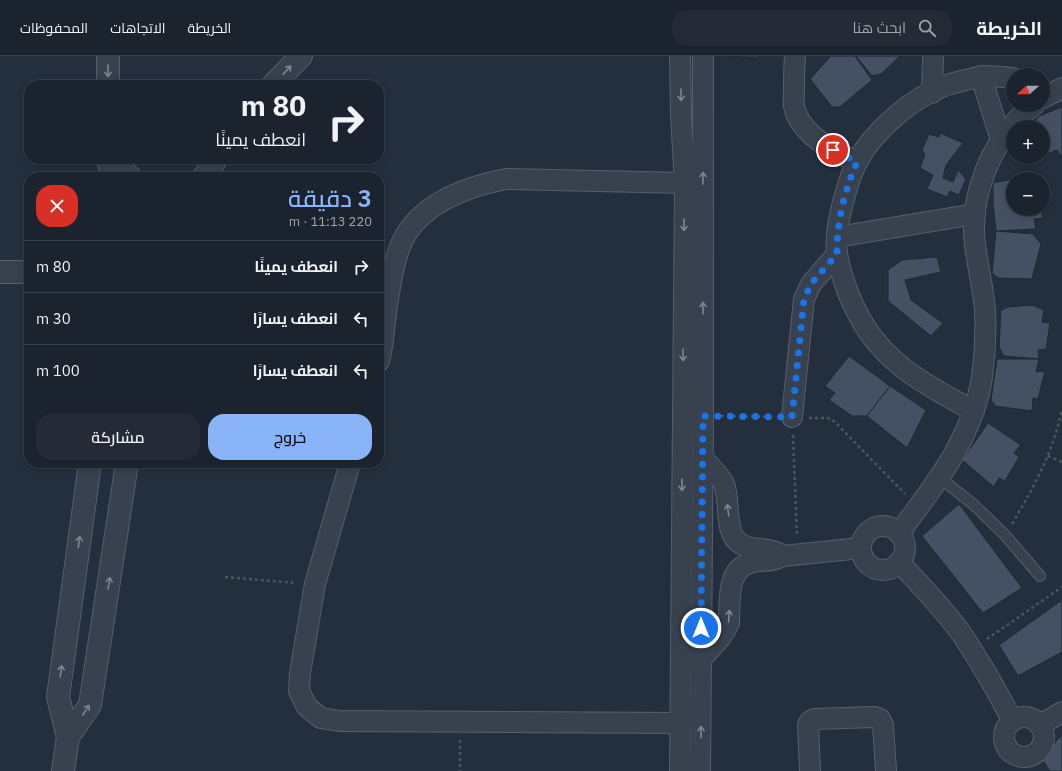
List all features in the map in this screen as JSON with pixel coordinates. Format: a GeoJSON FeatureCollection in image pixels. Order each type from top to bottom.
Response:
{"type":"FeatureCollection","features":[{"type":"Feature","properties":{"kind":"street"},"geometry":{"type":"LineString","coordinates":[[108,56],[108,80]]}},
{"type":"Feature","properties":{"kind":"street"},"geometry":{"type":"LineString","coordinates":[[278,80],[301,56]]}},
{"type":"Feature","properties":{"kind":"street"},"geometry":{"type":"LineString","coordinates":[[680,56],[681,116],[685,183],[680,771]]}},
{"type":"Feature","properties":{"kind":"street"},"geometry":{"type":"LineString","coordinates":[[700,771],[703,458],[703,56]]}},
{"type":"Feature","properties":{"kind":"street"},"geometry":{"type":"LineString","coordinates":[[795,56],[794,106],[798,119],[811,134],[825,146],[857,162]]}},
{"type":"Feature","properties":{"kind":"street"},"geometry":{"type":"LineString","coordinates":[[932,92],[933,56]]}},
{"type":"Feature","properties":{"kind":"street"},"geometry":{"type":"LineString","coordinates":[[982,76],[1001,140]]}},
{"type":"Feature","properties":{"kind":"street"},"geometry":{"type":"LineString","coordinates":[[974,411],[937,391],[905,371],[880,349],[859,317],[846,286],[837,245],[839,218],[848,183],[857,162],[887,123],[908,107],[932,92],[947,85],[982,76],[1006,78]]}},
{"type":"Feature","properties":{"kind":"street"},"geometry":{"type":"LineString","coordinates":[[899,532],[940,478],[958,447],[974,411],[982,378],[986,344],[985,309],[975,249],[974,231],[978,192],[987,165],[1001,140],[1018,119],[1026,112]]}},
{"type":"Feature","properties":{"kind":"street"},"geometry":{"type":"LineString","coordinates":[[681,116],[703,117]]}},
{"type":"Feature","properties":{"kind":"street"},"geometry":{"type":"LineString","coordinates":[[109,167],[120,172]]}},
{"type":"Feature","properties":{"kind":"street"},"geometry":{"type":"LineString","coordinates":[[384,325],[395,265],[401,244],[412,226],[428,209],[462,192],[485,183],[506,179],[685,183]]}},
{"type":"Feature","properties":{"kind":"street"},"geometry":{"type":"LineString","coordinates":[[792,417],[804,299],[811,284],[837,245],[975,214]]}},
{"type":"Feature","properties":{"kind":"street"},"geometry":{"type":"LineString","coordinates":[[0,272],[24,273]]}},
{"type":"Feature","properties":{"kind":"street"},"geometry":{"type":"LineString","coordinates":[[703,458],[723,483],[730,530],[735,539],[742,544],[790,555]]}},
{"type":"Feature","properties":{"kind":"street"},"geometry":{"type":"LineString","coordinates":[[63,771],[68,736],[58,696],[89,468]]}},
{"type":"Feature","properties":{"kind":"street"},"geometry":{"type":"LineString","coordinates":[[68,736],[90,704],[126,468]]}},
{"type":"Feature","properties":{"kind":"street"},"geometry":{"type":"LineString","coordinates":[[349,468],[315,584],[300,673],[299,690],[307,707],[321,718],[338,721],[681,723]]}},
{"type":"Feature","properties":{"kind":"street"},"geometry":{"type":"LineString","coordinates":[[888,526],[899,532],[905,550],[903,556],[895,566],[889,569],[876,568],[865,560],[862,555],[861,548],[864,537],[872,529],[888,526]]}},
{"type":"Feature","properties":{"kind":"street"},"geometry":{"type":"LineString","coordinates":[[742,544],[742,566]]}},
{"type":"Feature","properties":{"kind":"street"},"geometry":{"type":"LineString","coordinates":[[701,659],[724,634],[729,623],[732,584],[735,574],[742,566],[749,563],[772,561],[790,555],[861,548]]}},
{"type":"Feature","properties":{"kind":"street"},"geometry":{"type":"LineString","coordinates":[[899,562],[932,598],[962,636],[989,677],[1012,720]]}},
{"type":"Feature","properties":{"kind":"street"},"geometry":{"type":"LineString","coordinates":[[1040,725],[1062,712]]}},
{"type":"Feature","properties":{"kind":"street"},"geometry":{"type":"LineString","coordinates":[[810,771],[808,725],[810,721],[814,719],[875,717],[880,719],[883,725],[886,771]]}},
{"type":"Feature","properties":{"kind":"street"},"geometry":{"type":"LineString","coordinates":[[1020,717],[1028,717],[1035,720],[1040,725],[1044,734],[1043,743],[1039,751],[1019,764],[1007,748],[1004,741],[1004,733],[1007,726],[1012,720],[1020,717]]}},
{"type":"Feature","properties":{"kind":"lane"},"geometry":{"type":"LineString","coordinates":[[940,478],[974,505],[1005,535],[1040,576]]}},
{"type":"Feature","properties":{"kind":"path"},"geometry":{"type":"LineString","coordinates":[[1005,535],[1036,484],[1056,435],[1062,410]]}},
{"type":"Feature","properties":{"kind":"path"},"geometry":{"type":"LineString","coordinates":[[703,416],[828,418],[834,421],[918,507]]}},
{"type":"Feature","properties":{"kind":"path"},"geometry":{"type":"LineString","coordinates":[[790,555],[792,417]]}},
{"type":"Feature","properties":{"kind":"path"},"geometry":{"type":"LineString","coordinates":[[1048,456],[1062,462]]}},
{"type":"Feature","properties":{"kind":"path"},"geometry":{"type":"LineString","coordinates":[[225,577],[315,584]]}},
{"type":"Feature","properties":{"kind":"path"},"geometry":{"type":"LineString","coordinates":[[971,650],[1062,587]]}},
{"type":"Feature","properties":{"kind":"path"},"geometry":{"type":"LineString","coordinates":[[460,722],[460,771]]}},
{"type":"Feature","properties":{"kind":"building"},"geometry":{"type":"Polygon","coordinates":[[[729,56],[759,56],[758,58],[729,56]]]}},
{"type":"Feature","properties":{"kind":"building"},"geometry":{"type":"Polygon","coordinates":[[[831,56],[855,56],[872,80],[840,107],[832,107],[810,79],[831,56]]]}},
{"type":"Feature","properties":{"kind":"building"},"geometry":{"type":"Polygon","coordinates":[[[856,56],[900,56],[881,74],[872,76],[856,56]]]}},
{"type":"Feature","properties":{"kind":"building"},"geometry":{"type":"Polygon","coordinates":[[[1062,107],[1062,157],[1057,150],[1050,153],[1050,120],[1036,120],[1039,116],[1062,107]]]}},
{"type":"Feature","properties":{"kind":"building"},"geometry":{"type":"Polygon","coordinates":[[[940,133],[963,143],[946,165],[943,178],[953,182],[958,170],[966,179],[959,195],[950,191],[947,197],[927,189],[933,175],[920,168],[925,154],[922,150],[929,134],[939,137],[940,133]]]}},
{"type":"Feature","properties":{"kind":"building"},"geometry":{"type":"Polygon","coordinates":[[[1006,180],[1006,216],[1043,216],[1043,218],[1034,219],[1036,229],[996,231],[993,204],[993,183],[1006,180]]]}},
{"type":"Feature","properties":{"kind":"building"},"geometry":{"type":"Polygon","coordinates":[[[996,231],[1033,234],[1041,244],[1032,279],[998,278],[992,273],[996,231]]]}},
{"type":"Feature","properties":{"kind":"building"},"geometry":{"type":"Polygon","coordinates":[[[937,257],[941,272],[905,280],[911,300],[943,323],[931,336],[888,301],[888,270],[902,260],[937,257]]]}},
{"type":"Feature","properties":{"kind":"building"},"geometry":{"type":"Polygon","coordinates":[[[1032,305],[1044,310],[1042,322],[1050,323],[1046,349],[1038,350],[1039,359],[1004,356],[999,347],[1001,310],[1008,307],[1032,305]]]}},
{"type":"Feature","properties":{"kind":"building"},"geometry":{"type":"Polygon","coordinates":[[[849,356],[890,386],[867,416],[852,416],[829,400],[835,393],[825,386],[849,356]]]}},
{"type":"Feature","properties":{"kind":"building"},"geometry":{"type":"Polygon","coordinates":[[[997,359],[1039,359],[1036,372],[1045,371],[1038,399],[1033,398],[1032,411],[995,406],[991,400],[997,359]]]}},
{"type":"Feature","properties":{"kind":"building"},"geometry":{"type":"Polygon","coordinates":[[[890,386],[926,410],[907,448],[867,416],[890,386]]]}},
{"type":"Feature","properties":{"kind":"building"},"geometry":{"type":"Polygon","coordinates":[[[988,423],[1021,445],[1014,453],[1019,457],[1005,481],[999,478],[994,487],[962,460],[988,423]]]}},
{"type":"Feature","properties":{"kind":"building"},"geometry":{"type":"Polygon","coordinates":[[[959,504],[1022,588],[983,613],[922,536],[959,504]]]}},
{"type":"Feature","properties":{"kind":"building"},"geometry":{"type":"Polygon","coordinates":[[[1062,600],[1062,652],[1018,676],[999,645],[1062,600]]]}},
{"type":"Feature","properties":{"kind":"building"},"geometry":{"type":"Polygon","coordinates":[[[1062,735],[1062,771],[1050,771],[1041,757],[1062,735]]]}},
{"type":"Feature","properties":{"kind":"route"},"geometry":{"type":"LineString","coordinates":[[701,628],[703,416],[792,417],[804,299],[811,284],[837,254],[839,218],[848,183],[857,162],[833,150]]}}]}
